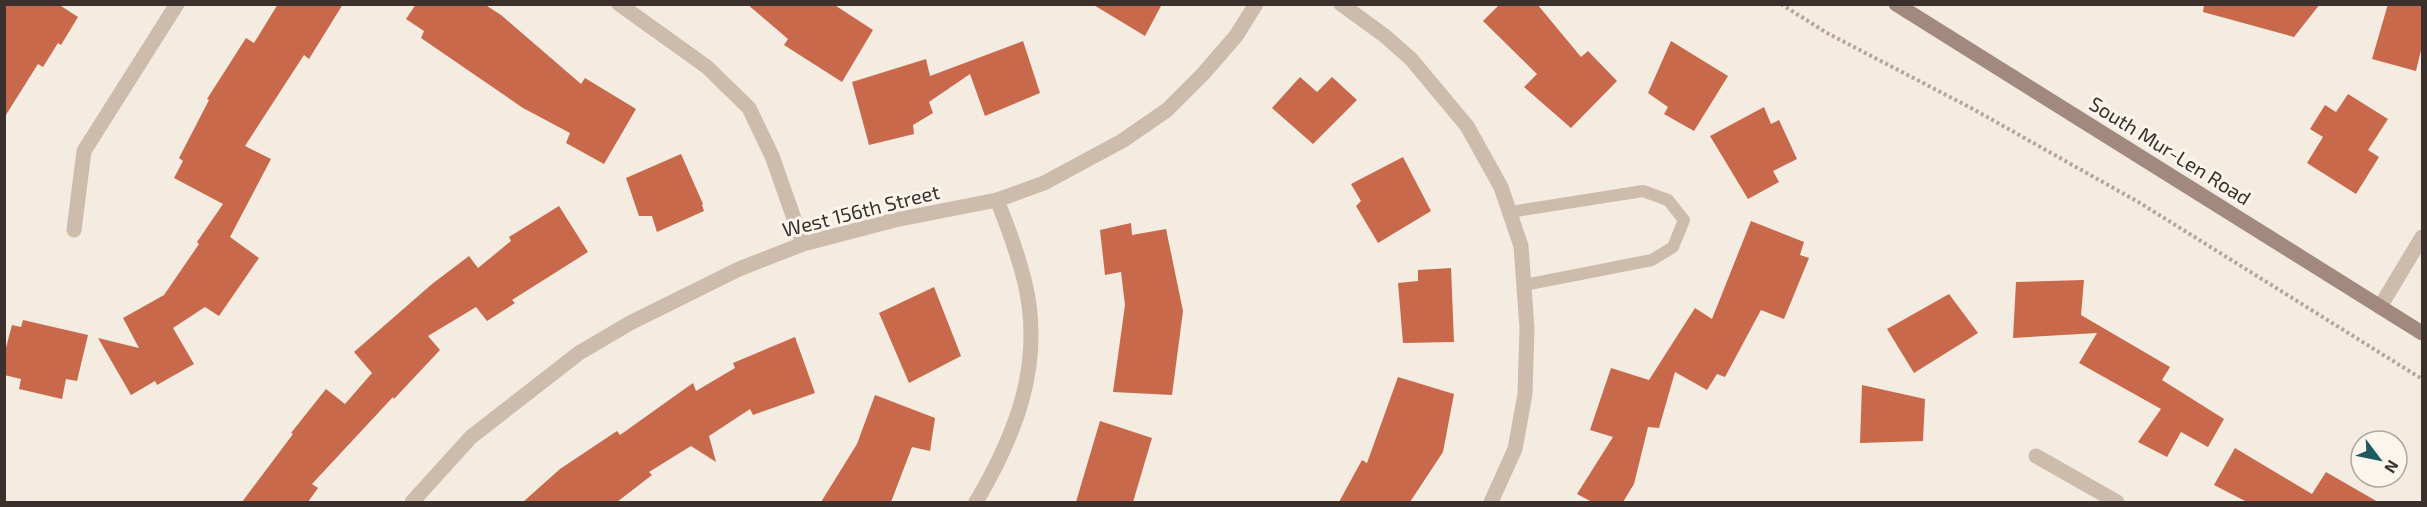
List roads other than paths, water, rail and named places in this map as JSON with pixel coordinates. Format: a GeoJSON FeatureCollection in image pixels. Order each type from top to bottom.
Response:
{"type":"FeatureCollection","features":[{"type":"Feature","properties":{"kind":"main road","name":"South Mur-Len Road"},"geometry":{"type":"LineString","coordinates":[[1896,4],[2422,333]]}},
{"type":"Feature","properties":{"kind":"street"},"geometry":{"type":"LineString","coordinates":[[74,230],[84,151],[177,4]]}},
{"type":"Feature","properties":{"kind":"street"},"geometry":{"type":"LineString","coordinates":[[619,4],[707,67],[749,108],[772,156],[803,244]]}},
{"type":"Feature","properties":{"kind":"street","name":"West 156th Street"},"geometry":{"type":"LineString","coordinates":[[412,502],[471,437],[579,353],[630,323],[729,274],[803,244],[895,220],[997,200],[1044,183],[1122,141],[1167,110],[1203,74],[1236,36],[1256,4]]}},
{"type":"Feature","properties":{"kind":"street"},"geometry":{"type":"LineString","coordinates":[[1341,4],[1385,36],[1411,59],[1467,126],[1501,187],[1521,246],[1527,328],[1526,394],[1515,449],[1491,502]]}},
{"type":"Feature","properties":{"kind":"street"},"geometry":{"type":"LineString","coordinates":[[976,502],[1008,444],[1021,411],[1029,373],[1032,329],[1026,285],[1016,249],[997,200]]}},
{"type":"Feature","properties":{"kind":"street"},"geometry":{"type":"LineString","coordinates":[[2380,307],[2422,237]]}},
{"type":"Feature","properties":{"kind":"street"},"geometry":{"type":"LineString","coordinates":[[2036,456],[2117,502]]}},
{"type":"Feature","properties":{"kind":"lane"},"geometry":{"type":"LineString","coordinates":[[1509,212],[1643,191],[1668,200],[1684,220],[1673,247],[1652,260],[1524,285]]}}]}
